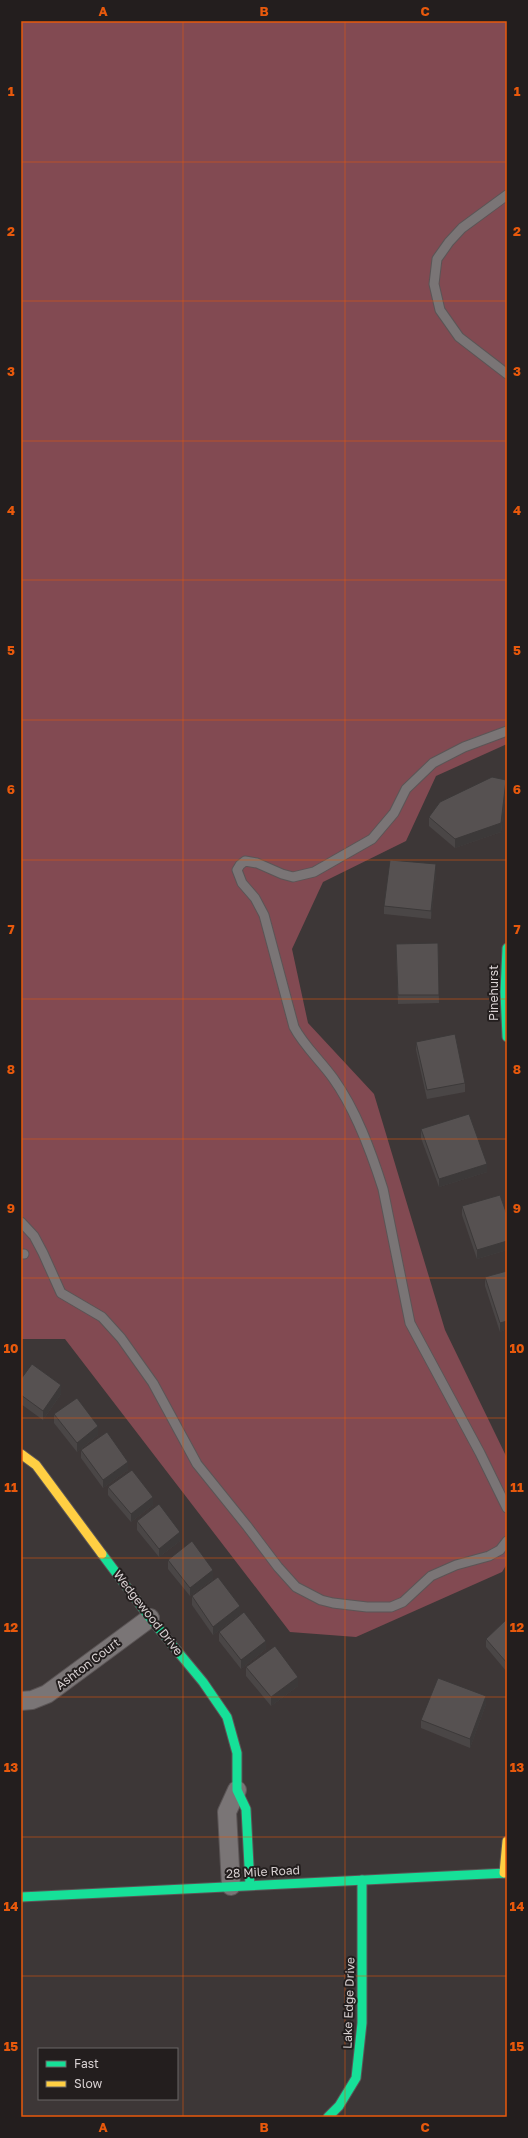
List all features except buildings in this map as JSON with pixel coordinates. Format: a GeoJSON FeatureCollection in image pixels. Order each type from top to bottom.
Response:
{"type":"FeatureCollection","features":[{"type":"Feature","properties":{"kind":"street","name":"Pinehurst"},"geometry":{"type":"LineString","coordinates":[[507,948],[504,992],[507,1037]]}},
{"type":"Feature","properties":{"kind":"street","name":"Wedgewood Drive"},"geometry":{"type":"LineString","coordinates":[[21,1454],[36,1465],[150,1618],[203,1682],[227,1717],[237,1753],[237,1790],[227,1812],[231,1886]]}},
{"type":"Feature","properties":{"kind":"street","name":"Ashton Court"},"geometry":{"type":"LineString","coordinates":[[21,1701],[32,1700],[48,1694],[150,1618]]}},
{"type":"Feature","properties":{"kind":"street","name":"Wedgewood Drive"},"geometry":{"type":"LineString","coordinates":[[237,1790],[246,1809],[250,1885]]}},
{"type":"Feature","properties":{"kind":"street"},"geometry":{"type":"LineString","coordinates":[[505,1873],[507,1840]]}},
{"type":"Feature","properties":{"kind":"street","name":"28 Mile Road"},"geometry":{"type":"LineString","coordinates":[[21,1897],[505,1873]]}},
{"type":"Feature","properties":{"kind":"street","name":"Lake Edge Drive"},"geometry":{"type":"LineString","coordinates":[[328,2117],[339,2106],[356,2078],[362,2023],[362,1880]]}},
{"type":"Feature","properties":{"kind":"lane"},"geometry":{"type":"LineString","coordinates":[[507,195],[462,228],[449,242],[437,258],[434,284],[440,310],[459,337],[507,374]]}},
{"type":"Feature","properties":{"kind":"lane"},"geometry":{"type":"LineString","coordinates":[[507,731],[464,747],[433,763],[406,790],[394,813],[372,839],[314,872],[293,877],[257,863],[245,861],[237,870],[242,883],[255,898],[264,915],[294,1027],[299,1037],[332,1077],[344,1096],[376,1168],[383,1189],[410,1323],[480,1453],[507,1508]]}},
{"type":"Feature","properties":{"kind":"lane"},"geometry":{"type":"LineString","coordinates":[[21,1222],[34,1236],[61,1293],[102,1318],[122,1338],[154,1383],[197,1464],[278,1567],[296,1587],[314,1597],[333,1603],[366,1607],[391,1607],[403,1602],[431,1576],[456,1565],[489,1556],[500,1550],[507,1541]]}},
{"type":"Feature","properties":{"kind":"shaded area"},"geometry":{"type":"Polygon","coordinates":[[[21,21],[507,21],[507,744],[436,776],[406,841],[323,882],[292,949],[308,1023],[374,1094],[445,1330],[507,1458],[507,1564],[502,1572],[356,1637],[290,1632],[65,1339],[21,1339],[21,21]]]}},
{"type":"Feature","properties":{"kind":"traffic: fast"},"geometry":{"type":"LineString","coordinates":[[507,948],[505,992],[507,1037]]}},
{"type":"Feature","properties":{"kind":"traffic: fast"},"geometry":{"type":"LineString","coordinates":[[102,1554],[150,1618],[203,1682],[227,1717],[237,1753],[237,1790],[246,1809],[250,1885]]}},
{"type":"Feature","properties":{"kind":"traffic: fast"},"geometry":{"type":"LineString","coordinates":[[21,1897],[507,1873]]}},
{"type":"Feature","properties":{"kind":"traffic: fast"},"geometry":{"type":"LineString","coordinates":[[328,2117],[339,2106],[356,2078],[362,2023],[362,1880]]}},
{"type":"Feature","properties":{"kind":"traffic: slow"},"geometry":{"type":"LineString","coordinates":[[21,1454],[36,1465],[102,1554]]}},
{"type":"Feature","properties":{"kind":"traffic: slow"},"geometry":{"type":"LineString","coordinates":[[504,1873],[507,1841]]}}]}
